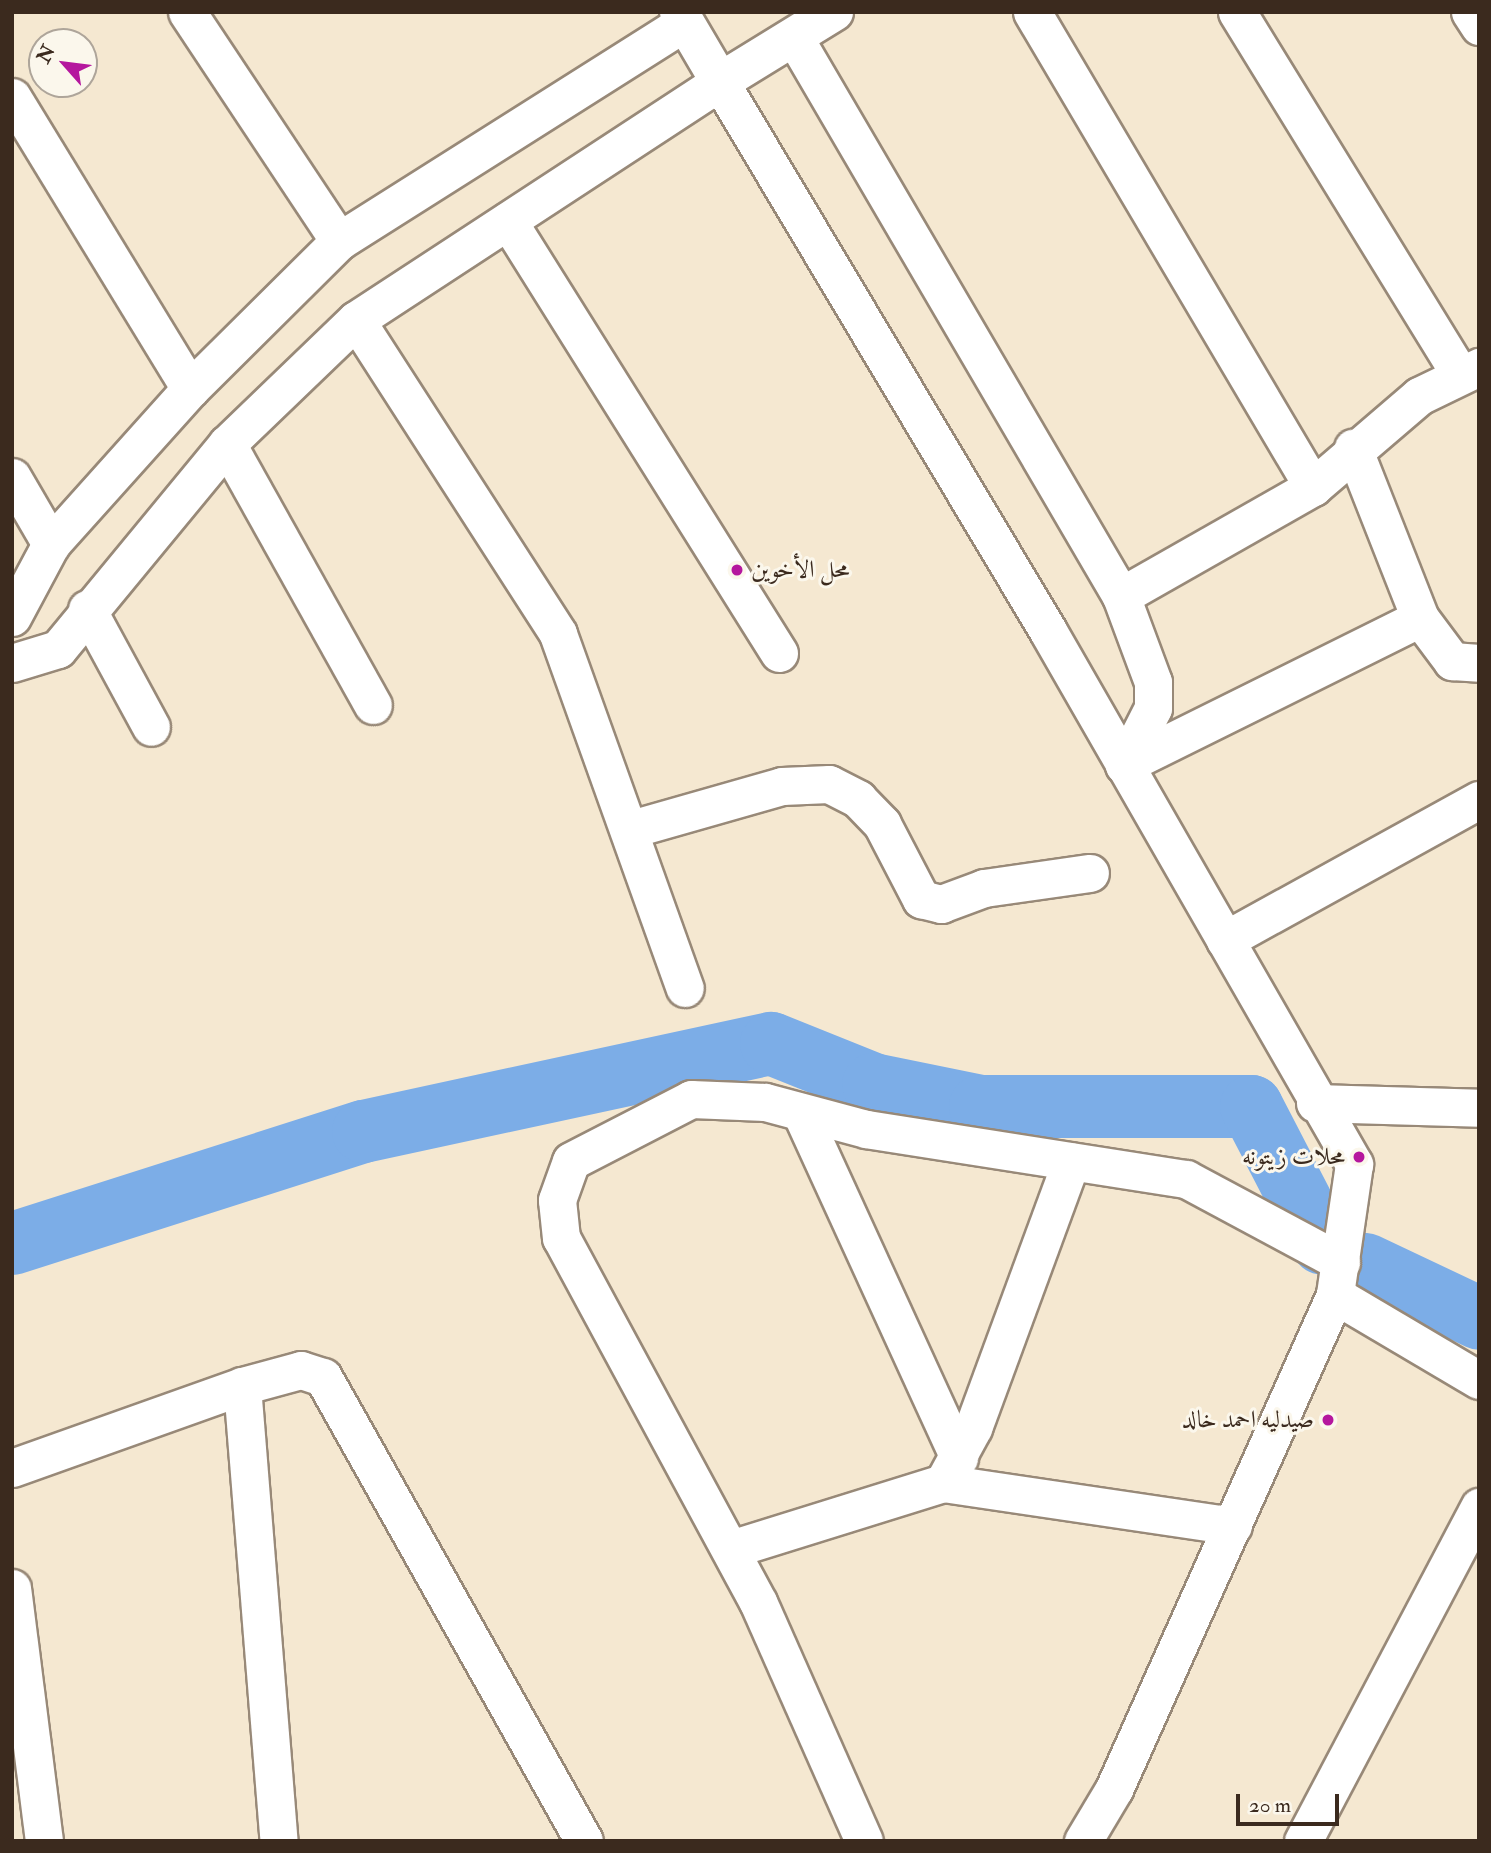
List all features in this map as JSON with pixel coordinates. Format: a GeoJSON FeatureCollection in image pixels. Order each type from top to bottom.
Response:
{"type":"FeatureCollection","features":[{"type":"Feature","properties":{"kind":"street"},"geometry":{"type":"LineString","coordinates":[[187,12],[339,241]]}},
{"type":"Feature","properties":{"kind":"street"},"geometry":{"type":"LineString","coordinates":[[12,663],[58,649],[87,609],[227,444],[356,320],[720,82],[787,24],[834,12]]}},
{"type":"Feature","properties":{"kind":"street"},"geometry":{"type":"LineString","coordinates":[[1032,12],[1314,487]]}},
{"type":"Feature","properties":{"kind":"street"},"geometry":{"type":"LineString","coordinates":[[1121,596],[1314,487],[1353,448],[1419,396],[1469,371],[1237,12]]}},
{"type":"Feature","properties":{"kind":"street"},"geometry":{"type":"LineString","coordinates":[[1470,12],[1479,26]]}},
{"type":"Feature","properties":{"kind":"street"},"geometry":{"type":"LineString","coordinates":[[12,617],[51,544],[190,389],[339,241],[688,16],[720,82],[1124,765],[1315,1103],[1353,1164],[1338,1278],[1233,1526],[1114,1789],[1083,1841]]}},
{"type":"Feature","properties":{"kind":"street"},"geometry":{"type":"LineString","coordinates":[[787,24],[1121,596],[1153,682],[1153,708],[1124,765]]}},
{"type":"Feature","properties":{"kind":"street"},"geometry":{"type":"LineString","coordinates":[[12,97],[190,389]]}},
{"type":"Feature","properties":{"kind":"street"},"geometry":{"type":"LineString","coordinates":[[508,221],[779,653]]}},
{"type":"Feature","properties":{"kind":"street"},"geometry":{"type":"LineString","coordinates":[[356,320],[558,634],[631,829],[685,988]]}},
{"type":"Feature","properties":{"kind":"street"},"geometry":{"type":"LineString","coordinates":[[227,444],[373,705]]}},
{"type":"Feature","properties":{"kind":"street"},"geometry":{"type":"LineString","coordinates":[[1353,448],[1420,618],[1452,661],[1478,666]]}},
{"type":"Feature","properties":{"kind":"street"},"geometry":{"type":"LineString","coordinates":[[12,477],[51,544]]}},
{"type":"Feature","properties":{"kind":"street"},"geometry":{"type":"LineString","coordinates":[[87,609],[151,727]]}},
{"type":"Feature","properties":{"kind":"street"},"geometry":{"type":"LineString","coordinates":[[1124,765],[1420,618]]}},
{"type":"Feature","properties":{"kind":"street"},"geometry":{"type":"LineString","coordinates":[[631,829],[782,786],[829,784],[858,799],[882,824],[921,900],[941,904],[984,888],[1090,873]]}},
{"type":"Feature","properties":{"kind":"street"},"geometry":{"type":"LineString","coordinates":[[1225,940],[1479,800]]}},
{"type":"Feature","properties":{"kind":"street"},"geometry":{"type":"LineString","coordinates":[[863,1841],[731,1549],[561,1238],[557,1200],[571,1161],[691,1099],[765,1102],[803,1116],[1186,1179],[1338,1278],[1479,1380]]}},
{"type":"Feature","properties":{"kind":"street"},"geometry":{"type":"LineString","coordinates":[[1315,1103],[1479,1108]]}},
{"type":"Feature","properties":{"kind":"street"},"geometry":{"type":"LineString","coordinates":[[803,1116],[951,1471]]}},
{"type":"Feature","properties":{"kind":"street"},"geometry":{"type":"LineString","coordinates":[[951,1471],[1071,1161]]}},
{"type":"Feature","properties":{"kind":"street"},"geometry":{"type":"LineString","coordinates":[[12,1468],[242,1386],[301,1370],[323,1377],[341,1400],[584,1841]]}},
{"type":"Feature","properties":{"kind":"street"},"geometry":{"type":"LineString","coordinates":[[242,1386],[279,1841]]}},
{"type":"Feature","properties":{"kind":"street"},"geometry":{"type":"LineString","coordinates":[[731,1549],[951,1471],[1233,1526]]}},
{"type":"Feature","properties":{"kind":"street"},"geometry":{"type":"LineString","coordinates":[[1303,1841],[1479,1507]]}},
{"type":"Feature","properties":{"kind":"street"},"geometry":{"type":"LineString","coordinates":[[12,1588],[44,1841]]}},
{"type":"Feature","properties":{"kind":"waterway"},"geometry":{"type":"LineString","coordinates":[[12,1243],[363,1131],[771,1043],[873,1084],[980,1106],[1251,1106],[1322,1243]]}},
{"type":"Feature","properties":{"kind":"waterway"},"geometry":{"type":"LineString","coordinates":[[1365,1264],[1479,1318]]}},
{"type":"Feature","properties":{"kind":"place","name":"محل الأخوين"},"geometry":{"type":"Point","coordinates":[737,570]}},
{"type":"Feature","properties":{"kind":"place","name":"محلات زيتونه"},"geometry":{"type":"Point","coordinates":[1359,1157]}},
{"type":"Feature","properties":{"kind":"place","name":"صيدليه احمد خالد"},"geometry":{"type":"Point","coordinates":[1328,1420]}}]}
